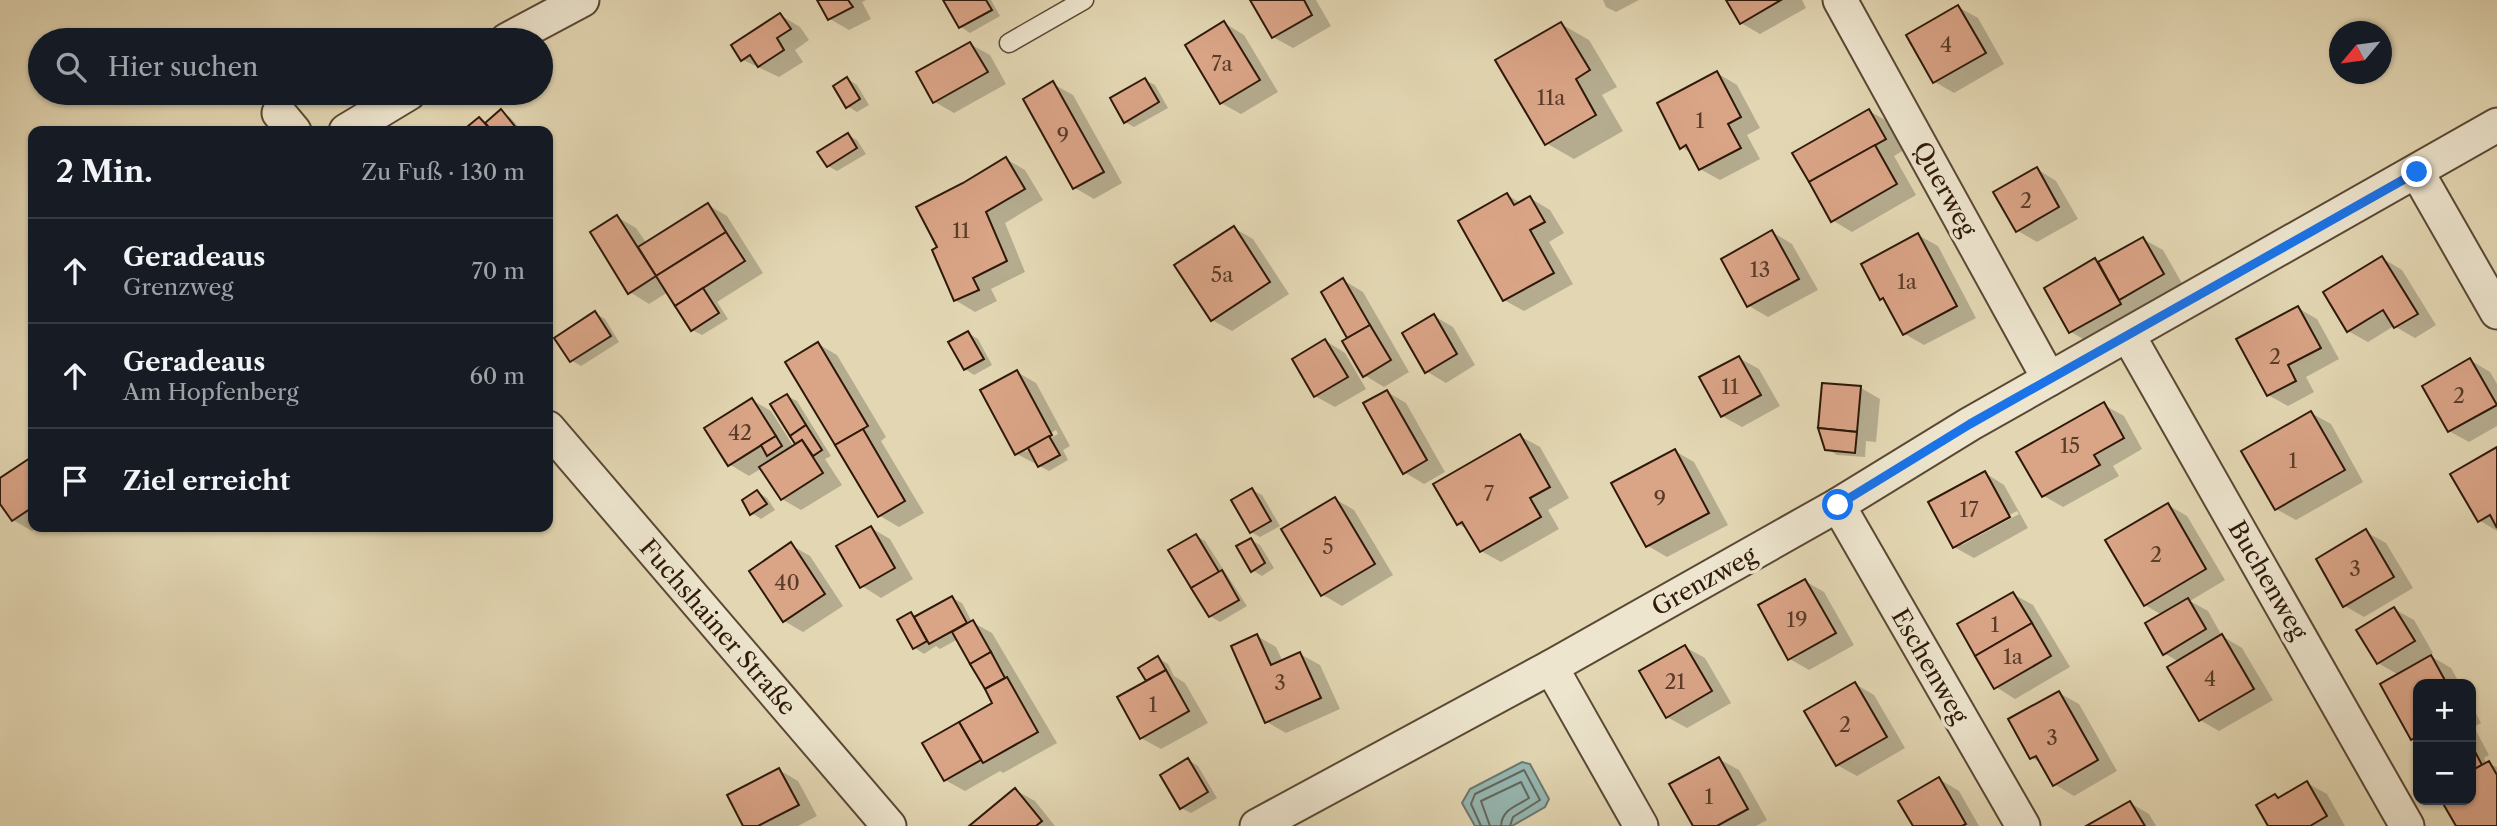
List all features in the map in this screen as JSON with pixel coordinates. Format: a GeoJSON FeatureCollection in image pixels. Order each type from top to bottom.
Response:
{"type":"FeatureCollection","features":[{"type":"Feature","properties":{"kind":"street"},"geometry":{"type":"LineString","coordinates":[[530,28],[582,0]]}},
{"type":"Feature","properties":{"kind":"street","name":"Querweg"},"geometry":{"type":"LineString","coordinates":[[1840,0],[2049,379]]}},
{"type":"Feature","properties":{"kind":"street"},"geometry":{"type":"LineString","coordinates":[[354,126],[389,105]]}},
{"type":"Feature","properties":{"kind":"street","name":"Grenzweg"},"geometry":{"type":"LineString","coordinates":[[1257,826],[1551,667],[1838,505],[1970,424],[2497,125]]}},
{"type":"Feature","properties":{"kind":"street"},"geometry":{"type":"LineString","coordinates":[[2417,172],[2497,312]]}},
{"type":"Feature","properties":{"kind":"street","name":"Buchenweg"},"geometry":{"type":"LineString","coordinates":[[2136,330],[2407,826]]}},
{"type":"Feature","properties":{"kind":"street","name":"Fuchshainer Straße"},"geometry":{"type":"LineString","coordinates":[[553,434],[889,826]]}},
{"type":"Feature","properties":{"kind":"street","name":"Eschenweg"},"geometry":{"type":"LineString","coordinates":[[1838,505],[2023,826]]}},
{"type":"Feature","properties":{"kind":"street"},"geometry":{"type":"LineString","coordinates":[[1551,667],[1641,826]]}},
{"type":"Feature","properties":{"kind":"lane"},"geometry":{"type":"LineString","coordinates":[[1009,43],[1084,0]]}},
{"type":"Feature","properties":{"kind":"water"},"geometry":{"type":"Polygon","coordinates":[[[1522,762],[1530,764],[1549,799],[1545,807],[1512,826],[1475,826],[1462,803],[1470,789],[1522,762]]]}},
{"type":"Feature","properties":{"kind":"building"},"geometry":{"type":"Polygon","coordinates":[[[817,0],[848,0],[853,7],[828,20],[817,0]]]}},
{"type":"Feature","properties":{"kind":"building"},"geometry":{"type":"Polygon","coordinates":[[[943,0],[986,0],[992,10],[959,28],[943,0]]]}},
{"type":"Feature","properties":{"kind":"building"},"geometry":{"type":"Polygon","coordinates":[[[1250,0],[1304,0],[1312,15],[1272,38],[1250,0]]]}},
{"type":"Feature","properties":{"kind":"building"},"geometry":{"type":"Polygon","coordinates":[[[1726,0],[1781,0],[1740,24],[1726,0]]]}},
{"type":"Feature","properties":{"kind":"building"},"geometry":{"type":"Polygon","coordinates":[[[1958,5],[1986,53],[1933,83],[1906,35],[1958,5]]]}},
{"type":"Feature","properties":{"kind":"building"},"geometry":{"type":"Polygon","coordinates":[[[780,13],[791,29],[777,38],[784,50],[758,67],[750,55],[741,61],[731,45],[780,13]]]}},
{"type":"Feature","properties":{"kind":"building"},"geometry":{"type":"Polygon","coordinates":[[[1224,21],[1260,80],[1220,104],[1185,45],[1224,21]]]}},
{"type":"Feature","properties":{"kind":"building"},"geometry":{"type":"Polygon","coordinates":[[[1561,22],[1590,70],[1576,79],[1596,115],[1545,145],[1495,60],[1561,22]]]}},
{"type":"Feature","properties":{"kind":"building"},"geometry":{"type":"Polygon","coordinates":[[[970,42],[988,72],[933,103],[916,72],[970,42]]]}},
{"type":"Feature","properties":{"kind":"building"},"geometry":{"type":"Polygon","coordinates":[[[1717,71],[1741,117],[1728,124],[1741,148],[1699,170],[1686,145],[1680,149],[1657,103],[1717,71]]]}},
{"type":"Feature","properties":{"kind":"building"},"geometry":{"type":"Polygon","coordinates":[[[847,77],[860,99],[846,108],[833,86],[847,77]]]}},
{"type":"Feature","properties":{"kind":"building"},"geometry":{"type":"Polygon","coordinates":[[[1145,78],[1159,102],[1124,123],[1110,98],[1145,78]]]}},
{"type":"Feature","properties":{"kind":"building"},"geometry":{"type":"Polygon","coordinates":[[[1053,81],[1104,172],[1073,189],[1023,99],[1053,81]]]}},
{"type":"Feature","properties":{"kind":"building"},"geometry":{"type":"Polygon","coordinates":[[[501,109],[515,126],[488,126],[485,123],[501,109]]]}},
{"type":"Feature","properties":{"kind":"building"},"geometry":{"type":"Polygon","coordinates":[[[1869,109],[1886,139],[1809,182],[1792,153],[1869,109]]]}},
{"type":"Feature","properties":{"kind":"building"},"geometry":{"type":"Polygon","coordinates":[[[479,117],[487,126],[468,126],[479,117]]]}},
{"type":"Feature","properties":{"kind":"building"},"geometry":{"type":"Polygon","coordinates":[[[848,133],[857,148],[827,167],[817,152],[848,133]]]}},
{"type":"Feature","properties":{"kind":"building"},"geometry":{"type":"Polygon","coordinates":[[[1875,145],[1897,184],[1831,222],[1809,182],[1875,145]]]}},
{"type":"Feature","properties":{"kind":"building"},"geometry":{"type":"Polygon","coordinates":[[[1006,157],[1025,189],[986,212],[1007,261],[973,278],[979,290],[954,301],[932,250],[937,247],[916,207],[1006,157]]]}},
{"type":"Feature","properties":{"kind":"building"},"geometry":{"type":"Polygon","coordinates":[[[2037,167],[2059,207],[2016,232],[1993,192],[2037,167]]]}},
{"type":"Feature","properties":{"kind":"building"},"geometry":{"type":"Polygon","coordinates":[[[1507,193],[1514,205],[1530,196],[1545,222],[1530,230],[1554,273],[1503,301],[1458,221],[1507,193]]]}},
{"type":"Feature","properties":{"kind":"building"},"geometry":{"type":"Polygon","coordinates":[[[708,203],[726,232],[656,276],[638,247],[708,203]]]}},
{"type":"Feature","properties":{"kind":"building"},"geometry":{"type":"Polygon","coordinates":[[[617,215],[656,276],[628,294],[590,232],[617,215]]]}},
{"type":"Feature","properties":{"kind":"building"},"geometry":{"type":"Polygon","coordinates":[[[1234,226],[1270,282],[1211,321],[1174,265],[1234,226]]]}},
{"type":"Feature","properties":{"kind":"building"},"geometry":{"type":"Polygon","coordinates":[[[1772,230],[1799,279],[1747,307],[1721,259],[1772,230]]]}},
{"type":"Feature","properties":{"kind":"building"},"geometry":{"type":"Polygon","coordinates":[[[726,232],[745,261],[675,306],[656,276],[726,232]]]}},
{"type":"Feature","properties":{"kind":"building"},"geometry":{"type":"Polygon","coordinates":[[[1918,233],[1957,306],[1903,335],[1861,264],[1918,233]]]}},
{"type":"Feature","properties":{"kind":"building"},"geometry":{"type":"Polygon","coordinates":[[[2143,237],[2164,274],[2119,300],[2098,262],[2143,237]]]}},
{"type":"Feature","properties":{"kind":"building"},"geometry":{"type":"Polygon","coordinates":[[[2382,256],[2418,314],[2394,328],[2383,310],[2347,332],[2323,292],[2382,256]]]}},
{"type":"Feature","properties":{"kind":"building"},"geometry":{"type":"Polygon","coordinates":[[[2095,258],[2121,304],[2069,333],[2044,288],[2095,258]]]}},
{"type":"Feature","properties":{"kind":"building"},"geometry":{"type":"Polygon","coordinates":[[[1343,278],[1370,325],[1347,338],[1321,292],[1343,278]]]}},
{"type":"Feature","properties":{"kind":"building"},"geometry":{"type":"Polygon","coordinates":[[[703,288],[719,313],[691,331],[675,306],[703,288]]]}},
{"type":"Feature","properties":{"kind":"building"},"geometry":{"type":"Polygon","coordinates":[[[2298,306],[2321,348],[2288,365],[2296,381],[2267,396],[2236,339],[2298,306]]]}},
{"type":"Feature","properties":{"kind":"building"},"geometry":{"type":"Polygon","coordinates":[[[595,311],[611,336],[570,362],[554,338],[595,311]]]}},
{"type":"Feature","properties":{"kind":"building"},"geometry":{"type":"Polygon","coordinates":[[[1434,314],[1457,354],[1425,373],[1402,333],[1434,314]]]}},
{"type":"Feature","properties":{"kind":"building"},"geometry":{"type":"Polygon","coordinates":[[[1370,325],[1391,360],[1363,377],[1342,341],[1370,325]]]}},
{"type":"Feature","properties":{"kind":"building"},"geometry":{"type":"Polygon","coordinates":[[[968,331],[984,359],[964,370],[948,342],[968,331]]]}},
{"type":"Feature","properties":{"kind":"building"},"geometry":{"type":"Polygon","coordinates":[[[1325,339],[1348,377],[1314,397],[1292,359],[1325,339]]]}},
{"type":"Feature","properties":{"kind":"building"},"geometry":{"type":"Polygon","coordinates":[[[818,342],[868,426],[835,445],[785,362],[818,342]]]}},
{"type":"Feature","properties":{"kind":"building"},"geometry":{"type":"Polygon","coordinates":[[[1739,356],[1761,395],[1721,417],[1699,377],[1739,356]]]}},
{"type":"Feature","properties":{"kind":"building"},"geometry":{"type":"Polygon","coordinates":[[[2470,358],[2497,405],[2448,432],[2422,386],[2470,358]]]}},
{"type":"Feature","properties":{"kind":"building"},"geometry":{"type":"Polygon","coordinates":[[[1017,370],[1052,435],[1015,455],[980,390],[1017,370]]]}},
{"type":"Feature","properties":{"kind":"building"},"geometry":{"type":"Polygon","coordinates":[[[1822,383],[1861,386],[1857,432],[1818,428],[1822,383]]]}},
{"type":"Feature","properties":{"kind":"building"},"geometry":{"type":"Polygon","coordinates":[[[1387,390],[1427,460],[1403,474],[1363,403],[1387,390]]]}},
{"type":"Feature","properties":{"kind":"building"},"geometry":{"type":"Polygon","coordinates":[[[787,394],[806,425],[790,436],[770,404],[787,394]]]}},
{"type":"Feature","properties":{"kind":"building"},"geometry":{"type":"Polygon","coordinates":[[[752,398],[776,436],[728,466],[704,428],[752,398]]]}},
{"type":"Feature","properties":{"kind":"building"},"geometry":{"type":"Polygon","coordinates":[[[2104,402],[2124,438],[2094,455],[2100,465],[2042,497],[2016,452],[2104,402]]]}},
{"type":"Feature","properties":{"kind":"building"},"geometry":{"type":"Polygon","coordinates":[[[2311,411],[2345,470],[2275,510],[2241,451],[2311,411]]]}},
{"type":"Feature","properties":{"kind":"building"},"geometry":{"type":"Polygon","coordinates":[[[806,425],[822,450],[813,456],[802,440],[795,444],[790,436],[806,425]]]}},
{"type":"Feature","properties":{"kind":"building"},"geometry":{"type":"Polygon","coordinates":[[[1818,428],[1857,432],[1855,453],[1825,450],[1818,428]]]}},
{"type":"Feature","properties":{"kind":"building"},"geometry":{"type":"Polygon","coordinates":[[[863,429],[905,501],[878,517],[835,445],[863,429]]]}},
{"type":"Feature","properties":{"kind":"building"},"geometry":{"type":"Polygon","coordinates":[[[1520,434],[1550,487],[1530,498],[1541,517],[1480,552],[1462,522],[1457,525],[1433,484],[1520,434]]]}},
{"type":"Feature","properties":{"kind":"building"},"geometry":{"type":"Polygon","coordinates":[[[776,436],[782,446],[767,456],[761,445],[776,436]]]}},
{"type":"Feature","properties":{"kind":"building"},"geometry":{"type":"Polygon","coordinates":[[[1049,436],[1060,455],[1038,467],[1028,448],[1049,436]]]}},
{"type":"Feature","properties":{"kind":"building"},"geometry":{"type":"Polygon","coordinates":[[[802,440],[823,473],[781,500],[759,467],[802,440]]]}},
{"type":"Feature","properties":{"kind":"building"},"geometry":{"type":"Polygon","coordinates":[[[2497,447],[2497,528],[2490,515],[2478,522],[2450,474],[2497,447]]]}},
{"type":"Feature","properties":{"kind":"building"},"geometry":{"type":"Polygon","coordinates":[[[1675,449],[1709,513],[1646,547],[1611,483],[1675,449]]]}},
{"type":"Feature","properties":{"kind":"building"},"geometry":{"type":"Polygon","coordinates":[[[28,459],[28,510],[12,521],[0,504],[0,478],[28,459]]]}},
{"type":"Feature","properties":{"kind":"building"},"geometry":{"type":"Polygon","coordinates":[[[1985,471],[2010,517],[1953,548],[1928,502],[1985,471]]]}},
{"type":"Feature","properties":{"kind":"building"},"geometry":{"type":"Polygon","coordinates":[[[1252,488],[1271,521],[1250,533],[1231,500],[1252,488]]]}},
{"type":"Feature","properties":{"kind":"building"},"geometry":{"type":"Polygon","coordinates":[[[757,490],[767,504],[750,515],[742,500],[757,490]]]}},
{"type":"Feature","properties":{"kind":"building"},"geometry":{"type":"Polygon","coordinates":[[[1335,497],[1375,564],[1321,596],[1281,529],[1335,497]]]}},
{"type":"Feature","properties":{"kind":"building"},"geometry":{"type":"Polygon","coordinates":[[[2168,503],[2206,569],[2144,606],[2105,540],[2168,503]]]}},
{"type":"Feature","properties":{"kind":"building"},"geometry":{"type":"Polygon","coordinates":[[[871,526],[895,568],[860,588],[836,546],[871,526]]]}},
{"type":"Feature","properties":{"kind":"building"},"geometry":{"type":"Polygon","coordinates":[[[2366,529],[2394,577],[2343,607],[2316,559],[2366,529]]]}},
{"type":"Feature","properties":{"kind":"building"},"geometry":{"type":"Polygon","coordinates":[[[1196,534],[1219,572],[1191,588],[1168,550],[1196,534]]]}},
{"type":"Feature","properties":{"kind":"building"},"geometry":{"type":"Polygon","coordinates":[[[1251,538],[1265,563],[1251,572],[1236,546],[1251,538]]]}},
{"type":"Feature","properties":{"kind":"building"},"geometry":{"type":"Polygon","coordinates":[[[791,542],[825,594],[783,622],[749,571],[791,542]]]}},
{"type":"Feature","properties":{"kind":"building"},"geometry":{"type":"Polygon","coordinates":[[[1222,570],[1239,600],[1209,617],[1191,588],[1222,570]]]}},
{"type":"Feature","properties":{"kind":"building"},"geometry":{"type":"Polygon","coordinates":[[[1805,579],[1836,633],[1788,660],[1758,605],[1805,579]]]}},
{"type":"Feature","properties":{"kind":"building"},"geometry":{"type":"Polygon","coordinates":[[[2013,592],[2032,623],[1975,656],[1957,624],[2013,592]]]}},
{"type":"Feature","properties":{"kind":"building"},"geometry":{"type":"Polygon","coordinates":[[[952,596],[967,623],[929,644],[914,617],[952,596]]]}},
{"type":"Feature","properties":{"kind":"building"},"geometry":{"type":"Polygon","coordinates":[[[2188,598],[2206,629],[2163,655],[2145,623],[2188,598]]]}},
{"type":"Feature","properties":{"kind":"building"},"geometry":{"type":"Polygon","coordinates":[[[2394,607],[2415,641],[2377,664],[2356,630],[2394,607]]]}},
{"type":"Feature","properties":{"kind":"building"},"geometry":{"type":"Polygon","coordinates":[[[911,612],[927,641],[913,649],[897,620],[911,612]]]}},
{"type":"Feature","properties":{"kind":"building"},"geometry":{"type":"Polygon","coordinates":[[[973,620],[991,652],[970,664],[952,632],[973,620]]]}},
{"type":"Feature","properties":{"kind":"building"},"geometry":{"type":"Polygon","coordinates":[[[2032,623],[2051,656],[1994,689],[1975,656],[2032,623]]]}},
{"type":"Feature","properties":{"kind":"building"},"geometry":{"type":"Polygon","coordinates":[[[1257,634],[1271,665],[1300,652],[1321,698],[1265,723],[1231,646],[1257,634]]]}},
{"type":"Feature","properties":{"kind":"building"},"geometry":{"type":"Polygon","coordinates":[[[2222,634],[2254,689],[2199,721],[2167,667],[2222,634]]]}},
{"type":"Feature","properties":{"kind":"building"},"geometry":{"type":"Polygon","coordinates":[[[1685,645],[1712,691],[1666,718],[1639,671],[1685,645]]]}},
{"type":"Feature","properties":{"kind":"building"},"geometry":{"type":"Polygon","coordinates":[[[991,652],[1005,678],[985,689],[970,664],[991,652]]]}},
{"type":"Feature","properties":{"kind":"building"},"geometry":{"type":"Polygon","coordinates":[[[2431,655],[2444,679],[2413,679],[2411,740],[2380,684],[2431,655]]]}},
{"type":"Feature","properties":{"kind":"building"},"geometry":{"type":"Polygon","coordinates":[[[1158,656],[1166,670],[1146,681],[1138,668],[1158,656]]]}},
{"type":"Feature","properties":{"kind":"building"},"geometry":{"type":"Polygon","coordinates":[[[1166,670],[1189,711],[1140,739],[1117,697],[1166,670]]]}},
{"type":"Feature","properties":{"kind":"building"},"geometry":{"type":"Polygon","coordinates":[[[1007,677],[1038,732],[983,763],[959,722],[992,703],[985,689],[1007,677]]]}},
{"type":"Feature","properties":{"kind":"building"},"geometry":{"type":"Polygon","coordinates":[[[1855,682],[1887,737],[1836,766],[1804,711],[1855,682]]]}},
{"type":"Feature","properties":{"kind":"building"},"geometry":{"type":"Polygon","coordinates":[[[2059,691],[2098,760],[2053,786],[2036,756],[2030,759],[2008,719],[2059,691]]]}},
{"type":"Feature","properties":{"kind":"building"},"geometry":{"type":"Polygon","coordinates":[[[959,722],[981,760],[944,781],[922,743],[959,722]]]}},
{"type":"Feature","properties":{"kind":"building"},"geometry":{"type":"Polygon","coordinates":[[[2476,754],[2482,765],[2476,768],[2476,754]]]}},
{"type":"Feature","properties":{"kind":"building"},"geometry":{"type":"Polygon","coordinates":[[[1719,757],[1748,809],[1717,826],[1693,826],[1669,784],[1719,757]]]}},
{"type":"Feature","properties":{"kind":"building"},"geometry":{"type":"Polygon","coordinates":[[[1188,758],[1208,792],[1180,809],[1160,775],[1188,758]]]}},
{"type":"Feature","properties":{"kind":"building"},"geometry":{"type":"Polygon","coordinates":[[[2489,761],[2497,775],[2497,826],[2456,826],[2444,805],[2476,805],[2476,768],[2489,761]]]}},
{"type":"Feature","properties":{"kind":"building"},"geometry":{"type":"Polygon","coordinates":[[[779,768],[799,805],[758,826],[743,826],[727,795],[779,768]]]}},
{"type":"Feature","properties":{"kind":"building"},"geometry":{"type":"Polygon","coordinates":[[[1939,777],[1966,824],[1913,826],[1898,801],[1939,777]]]}},
{"type":"Feature","properties":{"kind":"building"},"geometry":{"type":"Polygon","coordinates":[[[2307,781],[2327,816],[2310,826],[2268,826],[2256,805],[2275,794],[2278,798],[2307,781]]]}},
{"type":"Feature","properties":{"kind":"building"},"geometry":{"type":"Polygon","coordinates":[[[1015,788],[1042,821],[1036,826],[969,826],[1015,788]]]}},
{"type":"Feature","properties":{"kind":"building"},"geometry":{"type":"Polygon","coordinates":[[[2130,801],[2145,826],[2086,826],[2130,801]]]}},
{"type":"Feature","properties":{"kind":"route"},"geometry":{"type":"LineString","coordinates":[[1838,505],[1970,424],[2417,172]]}}]}
